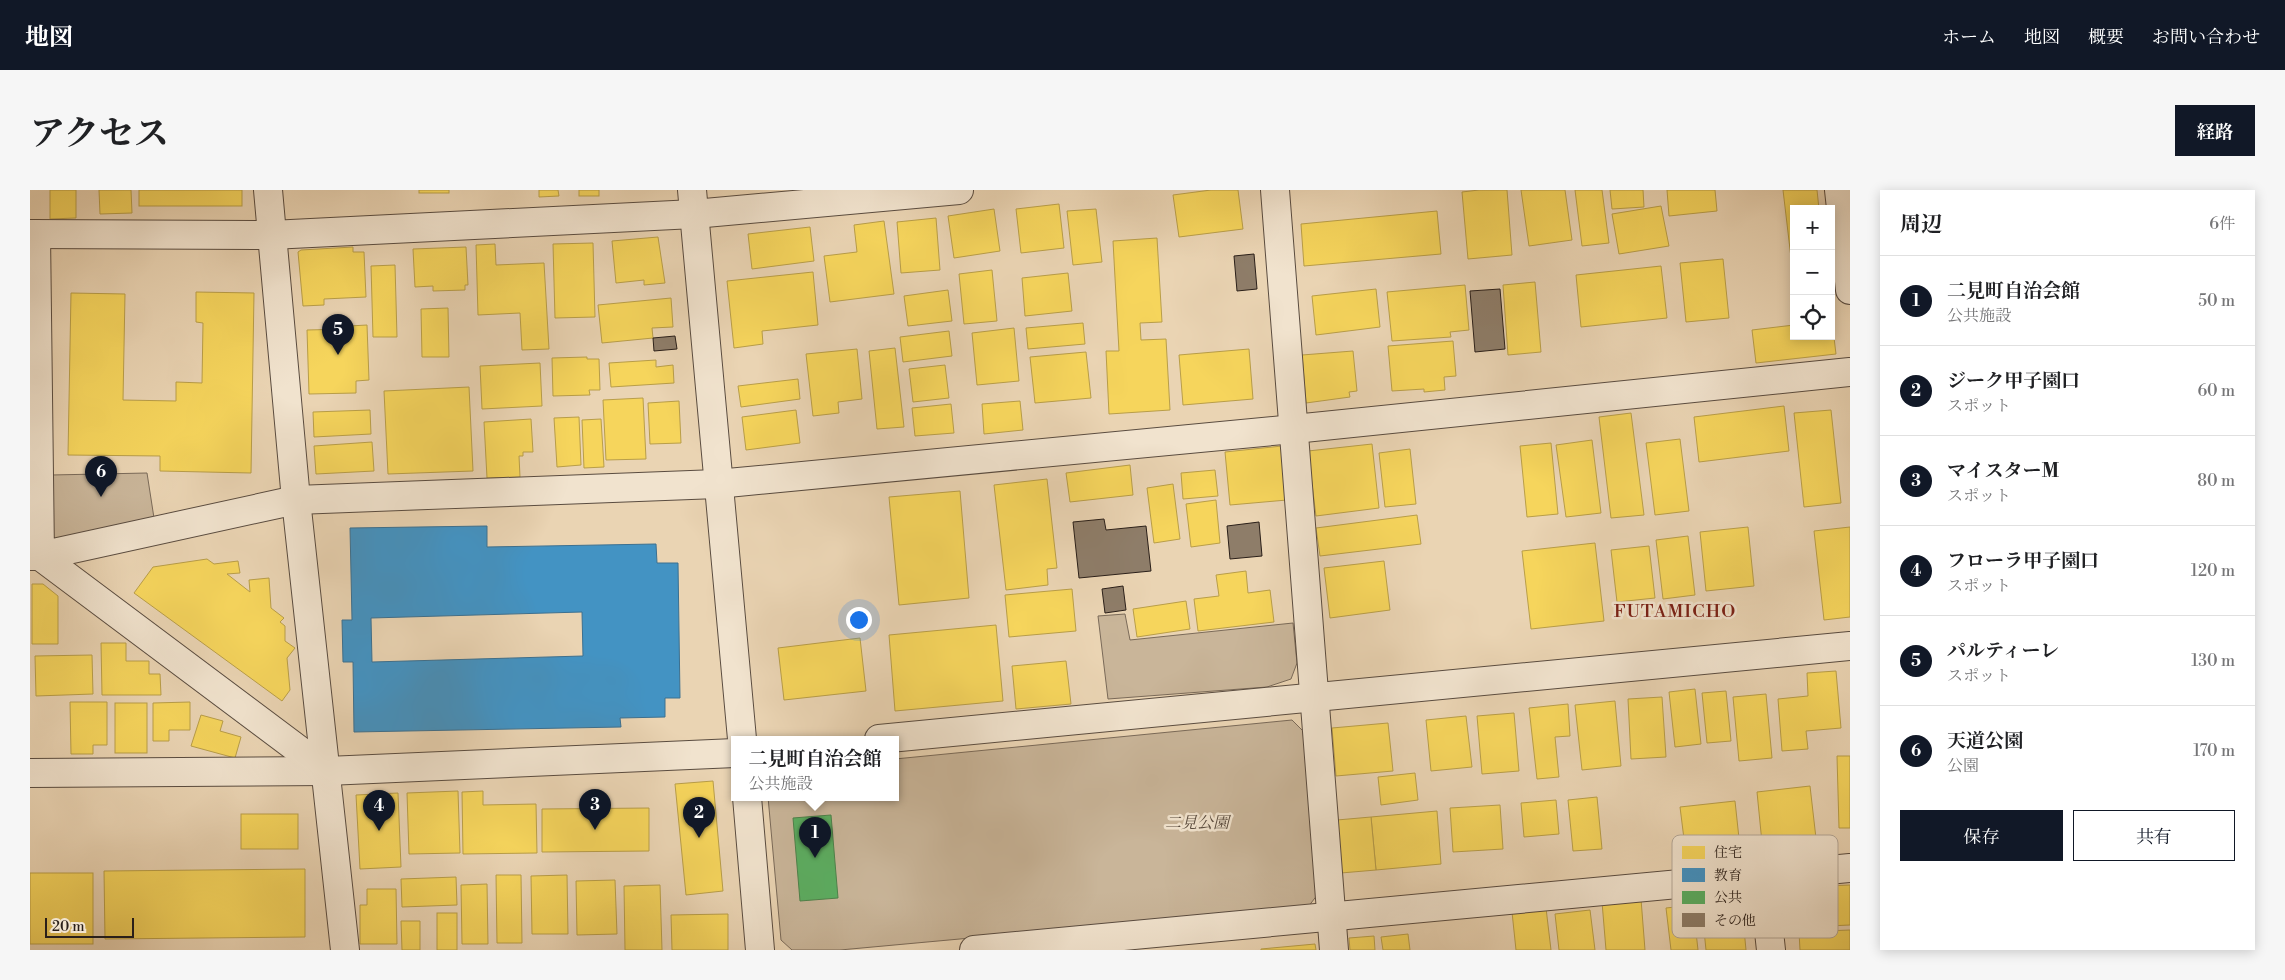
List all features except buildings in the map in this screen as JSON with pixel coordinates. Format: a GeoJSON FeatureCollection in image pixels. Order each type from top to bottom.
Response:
{"type":"FeatureCollection","features":[{"type":"Feature","properties":{"kind":"street"},"geometry":{"type":"LineString","coordinates":[[268,190],[296,500],[345,950]]}},
{"type":"Feature","properties":{"kind":"street"},"geometry":{"type":"LineString","coordinates":[[35,556],[33,234],[272,235],[693,202],[959,190]]}},
{"type":"Feature","properties":{"kind":"street"},"geometry":{"type":"LineString","coordinates":[[1275,190],[1334,950]]}},
{"type":"Feature","properties":{"kind":"street"},"geometry":{"type":"LineString","coordinates":[[1840,190],[1850,290]]}},
{"type":"Feature","properties":{"kind":"street"},"geometry":{"type":"LineString","coordinates":[[693,202],[717,484],[742,736]]}},
{"type":"Feature","properties":{"kind":"street"},"geometry":{"type":"LineString","coordinates":[[35,556],[296,500],[717,484],[1294,429],[1850,372]]}},
{"type":"Feature","properties":{"kind":"street"},"geometry":{"type":"LineString","coordinates":[[35,556],[327,771]]}},
{"type":"Feature","properties":{"kind":"street"},"geometry":{"type":"LineString","coordinates":[[899,737],[1850,646]]}},
{"type":"Feature","properties":{"kind":"street"},"geometry":{"type":"LineString","coordinates":[[30,773],[327,771],[731,753]]}},
{"type":"Feature","properties":{"kind":"street"},"geometry":{"type":"LineString","coordinates":[[747,801],[760,950]]}},
{"type":"Feature","properties":{"kind":"street"},"geometry":{"type":"LineString","coordinates":[[974,950],[1672,884]]}},
{"type":"Feature","properties":{"kind":"green space"},"geometry":{"type":"Polygon","coordinates":[[[147,473],[154,518],[51,540],[51,475],[147,473]]]}},
{"type":"Feature","properties":{"kind":"green space"},"geometry":{"type":"Polygon","coordinates":[[[1125,614],[1130,640],[1293,623],[1297,663],[1291,679],[1267,687],[1108,699],[1098,616],[1125,614]]]}},
{"type":"Feature","properties":{"kind":"green space","name":"二見公園"},"geometry":{"type":"Polygon","coordinates":[[[1292,720],[1303,731],[1318,894],[1308,907],[840,950],[792,950],[781,940],[768,801],[899,801],[899,759],[1292,720]]]}},
{"type":"Feature","properties":{"kind":"place","name":"パルティーレ"},"geometry":{"type":"Point","coordinates":[338,355]}},
{"type":"Feature","properties":{"kind":"place","name":"天道公園"},"geometry":{"type":"Point","coordinates":[101,497]}},
{"type":"Feature","properties":{"kind":"place","name":"マイスターM"},"geometry":{"type":"Point","coordinates":[595,830]}},
{"type":"Feature","properties":{"kind":"place","name":"フローラ甲子園口"},"geometry":{"type":"Point","coordinates":[379,831]}},
{"type":"Feature","properties":{"kind":"place","name":"ジーク甲子園口"},"geometry":{"type":"Point","coordinates":[699,838]}},
{"type":"Feature","properties":{"kind":"place","name":"二見町自治会館"},"geometry":{"type":"Point","coordinates":[815,858]}},
{"type":"Feature","properties":{"kind":"district","name":"FUTAMICHO"},"geometry":{"type":"Point","coordinates":[1675,611]}}]}
